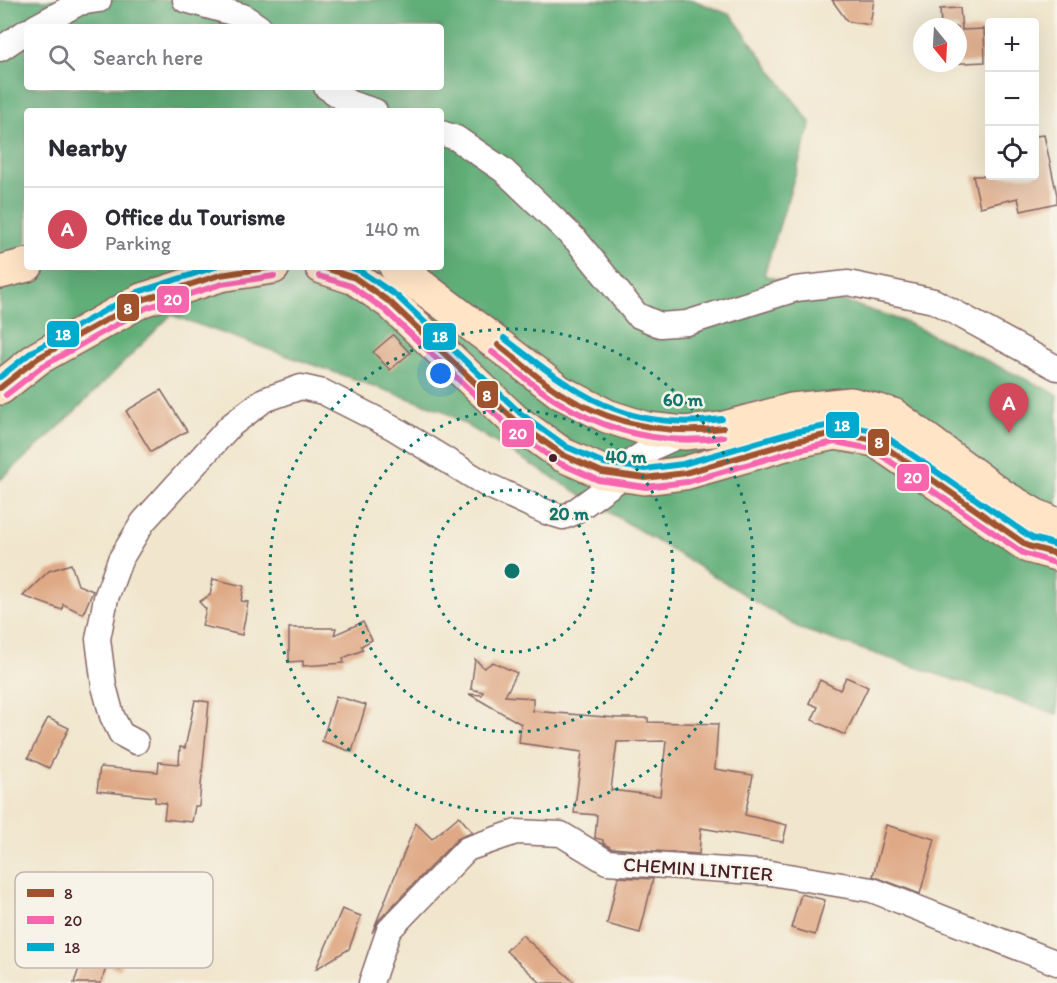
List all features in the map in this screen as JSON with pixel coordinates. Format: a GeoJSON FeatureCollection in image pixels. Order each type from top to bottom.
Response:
{"type":"FeatureCollection","features":[{"type":"Feature","properties":{"kind":"main road"},"geometry":{"type":"LineString","coordinates":[[0,272],[24,266]]}},
{"type":"Feature","properties":{"kind":"main road"},"geometry":{"type":"LineString","coordinates":[[0,388],[38,358],[142,300],[220,275],[253,270]]}},
{"type":"Feature","properties":{"kind":"main road"},"geometry":{"type":"LineString","coordinates":[[331,270],[355,278],[391,303],[514,420],[563,455],[602,472],[645,478],[685,472],[796,441],[835,433],[875,440],[1028,546],[1057,554]]}},
{"type":"Feature","properties":{"kind":"main road"},"geometry":{"type":"LineString","coordinates":[[400,270],[560,392],[607,416],[647,429],[685,433],[721,429],[792,410],[851,404],[893,415],[1002,496],[1034,515],[1057,525]]}},
{"type":"Feature","properties":{"kind":"street"},"geometry":{"type":"LineString","coordinates":[[40,24],[79,3],[99,0]]}},
{"type":"Feature","properties":{"kind":"street"},"geometry":{"type":"LineString","coordinates":[[185,0],[243,16],[255,24]]}},
{"type":"Feature","properties":{"kind":"street"},"geometry":{"type":"LineString","coordinates":[[0,49],[24,33]]}},
{"type":"Feature","properties":{"kind":"street"},"geometry":{"type":"LineString","coordinates":[[330,90],[350,103],[366,108]]}},
{"type":"Feature","properties":{"kind":"street"},"geometry":{"type":"LineString","coordinates":[[444,134],[456,138],[503,170],[577,241],[637,315],[660,325],[687,323],[796,289],[848,283],[934,301],[1057,368]]}},
{"type":"Feature","properties":{"kind":"street"},"geometry":{"type":"LineString","coordinates":[[136,742],[121,734],[112,716],[104,686],[98,639],[106,598],[120,560],[143,522],[230,426],[264,400],[302,387],[323,392],[392,427],[487,485],[546,512],[563,517],[571,514],[625,475],[635,459],[654,447],[685,433]]}},
{"type":"Feature","properties":{"kind":"street","name":"CHEMIN LINTIER"},"geometry":{"type":"LineString","coordinates":[[371,983],[389,930],[412,905],[467,849],[516,832],[561,834],[607,862],[770,873],[872,890],[1057,963]]}},
{"type":"Feature","properties":{"kind":"green space"},"geometry":{"type":"Polygon","coordinates":[[[0,0],[693,0],[731,15],[811,124],[764,275],[903,321],[1057,394],[1057,714],[801,629],[442,410],[171,315],[61,425],[0,480],[0,0]]]}},
{"type":"Feature","properties":{"kind":"building"},"geometry":{"type":"Polygon","coordinates":[[[832,0],[874,0],[870,25],[847,21],[832,0]]]}},
{"type":"Feature","properties":{"kind":"building"},"geometry":{"type":"Polygon","coordinates":[[[960,8],[961,18],[940,18],[940,9],[960,8]]]}},
{"type":"Feature","properties":{"kind":"building"},"geometry":{"type":"Polygon","coordinates":[[[984,29],[985,62],[967,63],[967,30],[984,29]]]}},
{"type":"Feature","properties":{"kind":"building"},"geometry":{"type":"Polygon","coordinates":[[[1044,135],[1057,203],[1021,211],[1018,198],[980,207],[973,176],[985,176],[985,180],[1039,180],[1039,136],[1044,135]]]}},
{"type":"Feature","properties":{"kind":"building"},"geometry":{"type":"Polygon","coordinates":[[[393,335],[410,353],[390,370],[373,352],[393,335]]]}},
{"type":"Feature","properties":{"kind":"building"},"geometry":{"type":"Polygon","coordinates":[[[161,390],[187,431],[151,452],[126,411],[161,390]]]}},
{"type":"Feature","properties":{"kind":"building"},"geometry":{"type":"Polygon","coordinates":[[[71,564],[78,585],[93,591],[83,614],[63,604],[62,610],[23,596],[49,571],[71,564]]]}},
{"type":"Feature","properties":{"kind":"building"},"geometry":{"type":"Polygon","coordinates":[[[213,579],[244,586],[241,601],[248,602],[242,635],[202,626],[206,609],[199,602],[210,595],[213,579]]]}},
{"type":"Feature","properties":{"kind":"building"},"geometry":{"type":"Polygon","coordinates":[[[363,622],[372,640],[361,646],[363,650],[343,658],[344,663],[303,666],[303,661],[289,662],[289,628],[336,628],[334,635],[363,622]]]}},
{"type":"Feature","properties":{"kind":"building"},"geometry":{"type":"Polygon","coordinates":[[[475,659],[484,668],[493,662],[517,673],[505,696],[533,698],[533,711],[617,718],[648,718],[648,722],[718,724],[715,769],[753,775],[745,815],[787,825],[783,842],[701,828],[699,854],[611,848],[603,843],[603,840],[595,838],[597,815],[574,813],[582,752],[519,743],[521,724],[469,694],[482,695],[483,692],[471,689],[475,659]],[[666,741],[617,742],[611,790],[660,796],[666,741]]]}},
{"type":"Feature","properties":{"kind":"building"},"geometry":{"type":"Polygon","coordinates":[[[846,677],[868,687],[845,735],[812,720],[818,707],[809,703],[820,680],[840,690],[846,677]]]}},
{"type":"Feature","properties":{"kind":"building"},"geometry":{"type":"Polygon","coordinates":[[[336,696],[366,705],[352,752],[322,741],[336,696]]]}},
{"type":"Feature","properties":{"kind":"building"},"geometry":{"type":"Polygon","coordinates":[[[195,700],[209,702],[199,806],[195,806],[192,822],[164,819],[166,803],[155,802],[155,797],[97,791],[100,767],[158,772],[159,762],[179,764],[180,747],[185,748],[195,700]]]}},
{"type":"Feature","properties":{"kind":"building"},"geometry":{"type":"Polygon","coordinates":[[[48,718],[69,728],[49,768],[28,758],[48,718]]]}},
{"type":"Feature","properties":{"kind":"building"},"geometry":{"type":"Polygon","coordinates":[[[459,816],[472,832],[457,839],[379,920],[372,933],[416,823],[432,839],[459,816]]]}},
{"type":"Feature","properties":{"kind":"building"},"geometry":{"type":"Polygon","coordinates":[[[886,825],[935,839],[920,894],[873,876],[886,825]]]}},
{"type":"Feature","properties":{"kind":"building"},"geometry":{"type":"Polygon","coordinates":[[[618,877],[653,879],[640,933],[607,924],[618,877]]]}},
{"type":"Feature","properties":{"kind":"building"},"geometry":{"type":"Polygon","coordinates":[[[801,894],[825,900],[815,935],[791,928],[801,894]]]}},
{"type":"Feature","properties":{"kind":"building"},"geometry":{"type":"Polygon","coordinates":[[[342,909],[361,916],[349,949],[316,969],[342,909]]]}},
{"type":"Feature","properties":{"kind":"building"},"geometry":{"type":"Polygon","coordinates":[[[522,935],[575,983],[541,983],[506,951],[522,935]]]}},
{"type":"Feature","properties":{"kind":"building"},"geometry":{"type":"Polygon","coordinates":[[[79,968],[106,968],[101,983],[74,983],[79,968]]]}},
{"type":"Feature","properties":{"kind":"transit line","name":"18"},"geometry":{"type":"LineString","coordinates":[[0,377],[33,351],[138,292],[206,270]]}},
{"type":"Feature","properties":{"kind":"transit line","name":"8"},"geometry":{"type":"LineString","coordinates":[[0,388],[38,358],[142,300],[220,275],[253,270]]}},
{"type":"Feature","properties":{"kind":"transit line","name":"8"},"geometry":{"type":"LineString","coordinates":[[331,270],[355,278],[391,303],[514,420],[563,455],[602,472],[645,478],[685,473],[796,441],[835,433],[875,440],[1028,546],[1057,554]]}},
{"type":"Feature","properties":{"kind":"transit line","name":"18"},"geometry":{"type":"LineString","coordinates":[[358,270],[397,296],[520,413],[567,447],[604,463],[645,469],[683,464],[794,432],[837,424],[879,432],[1032,538],[1057,545]]}},
{"type":"Feature","properties":{"kind":"transit line","name":"20"},"geometry":{"type":"LineString","coordinates":[[6,395],[43,366],[146,308],[222,284],[274,276]]}},
{"type":"Feature","properties":{"kind":"transit line","name":"20"},"geometry":{"type":"LineString","coordinates":[[319,276],[351,286],[385,310],[509,427],[559,463],[598,480],[646,487],[687,482],[798,450],[835,442],[872,449],[1023,553],[1055,563]]}},
{"type":"Feature","properties":{"kind":"transit line","name":"18"},"geometry":{"type":"LineString","coordinates":[[504,338],[579,391],[630,414],[657,420],[688,422],[722,419]]}},
{"type":"Feature","properties":{"kind":"transit line","name":"8"},"geometry":{"type":"LineString","coordinates":[[498,345],[552,388],[598,412],[638,425],[659,428],[680,430],[723,428]]}},
{"type":"Feature","properties":{"kind":"transit line","name":"20"},"geometry":{"type":"LineString","coordinates":[[492,352],[555,400],[595,421],[636,434],[658,438],[680,440],[724,437]]}},
{"type":"Feature","properties":{"kind":"place","name":"Office du Tourisme"},"geometry":{"type":"Point","coordinates":[1009,433]}}]}
